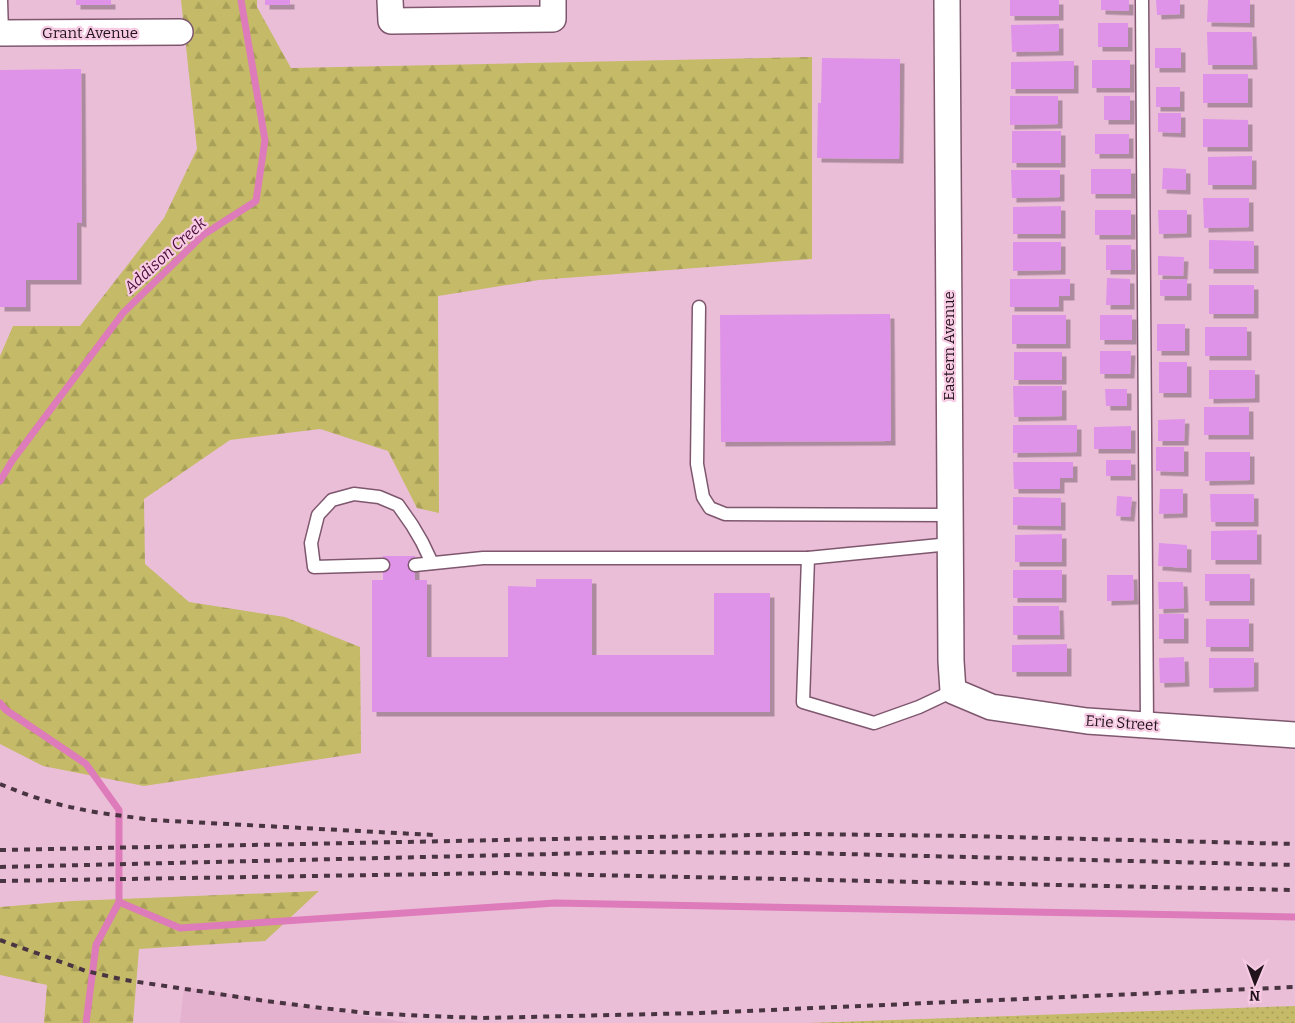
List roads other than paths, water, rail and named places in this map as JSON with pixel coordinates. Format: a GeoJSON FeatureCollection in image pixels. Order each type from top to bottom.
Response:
{"type":"FeatureCollection","features":[{"type":"Feature","properties":{"kind":"street","name":"Eastern Avenue"},"geometry":{"type":"LineString","coordinates":[[948,0],[950,544],[953,691]]}},
{"type":"Feature","properties":{"kind":"street"},"geometry":{"type":"LineString","coordinates":[[391,11],[553,9]]}},
{"type":"Feature","properties":{"kind":"street","name":"Grant Avenue"},"geometry":{"type":"LineString","coordinates":[[1,33],[180,32]]}},
{"type":"Feature","properties":{"kind":"street","name":"Erie Street"},"geometry":{"type":"LineString","coordinates":[[953,691],[990,707],[1088,721],[1295,735]]}},
{"type":"Feature","properties":{"kind":"lane"},"geometry":{"type":"LineString","coordinates":[[1,0],[1,33]]}},
{"type":"Feature","properties":{"kind":"lane"},"geometry":{"type":"LineString","coordinates":[[1142,0],[1147,725]]}},
{"type":"Feature","properties":{"kind":"lane"},"geometry":{"type":"LineString","coordinates":[[699,307],[697,464],[704,497],[710,508],[725,514],[950,515]]}},
{"type":"Feature","properties":{"kind":"lane"},"geometry":{"type":"LineString","coordinates":[[383,565],[314,567],[311,543],[318,515],[332,500],[354,494],[379,497],[398,505],[417,533],[432,563]]}},
{"type":"Feature","properties":{"kind":"lane"},"geometry":{"type":"LineString","coordinates":[[415,565],[483,558],[808,558],[950,544]]}},
{"type":"Feature","properties":{"kind":"lane"},"geometry":{"type":"LineString","coordinates":[[808,558],[803,702],[874,723],[919,707],[953,691]]}},
{"type":"Feature","properties":{"kind":"waterway","name":"Addison Creek"},"geometry":{"type":"LineString","coordinates":[[0,481],[12,461],[123,313],[203,235],[256,201],[265,140],[241,0]]}},
{"type":"Feature","properties":{"kind":"waterway","name":"Addison Creek"},"geometry":{"type":"LineString","coordinates":[[0,703],[6,710],[86,764],[119,810],[119,902],[96,945],[86,1023]]}},
{"type":"Feature","properties":{"kind":"waterway"},"geometry":{"type":"LineString","coordinates":[[119,902],[180,928],[555,903],[1295,917]]}},
{"type":"Feature","properties":{"kind":"railway"},"geometry":{"type":"LineString","coordinates":[[0,784],[65,806],[152,820],[434,835]]}},
{"type":"Feature","properties":{"kind":"railway"},"geometry":{"type":"LineString","coordinates":[[0,850],[804,834],[1295,844]]}},
{"type":"Feature","properties":{"kind":"railway"},"geometry":{"type":"LineString","coordinates":[[0,867],[637,852],[803,853],[1295,865]]}},
{"type":"Feature","properties":{"kind":"railway"},"geometry":{"type":"LineString","coordinates":[[0,881],[500,873],[1295,890]]}},
{"type":"Feature","properties":{"kind":"railway"},"geometry":{"type":"LineString","coordinates":[[0,940],[86,971],[125,980],[313,1007],[367,1013],[427,1016],[483,1018],[700,1013],[1295,987]]}}]}
